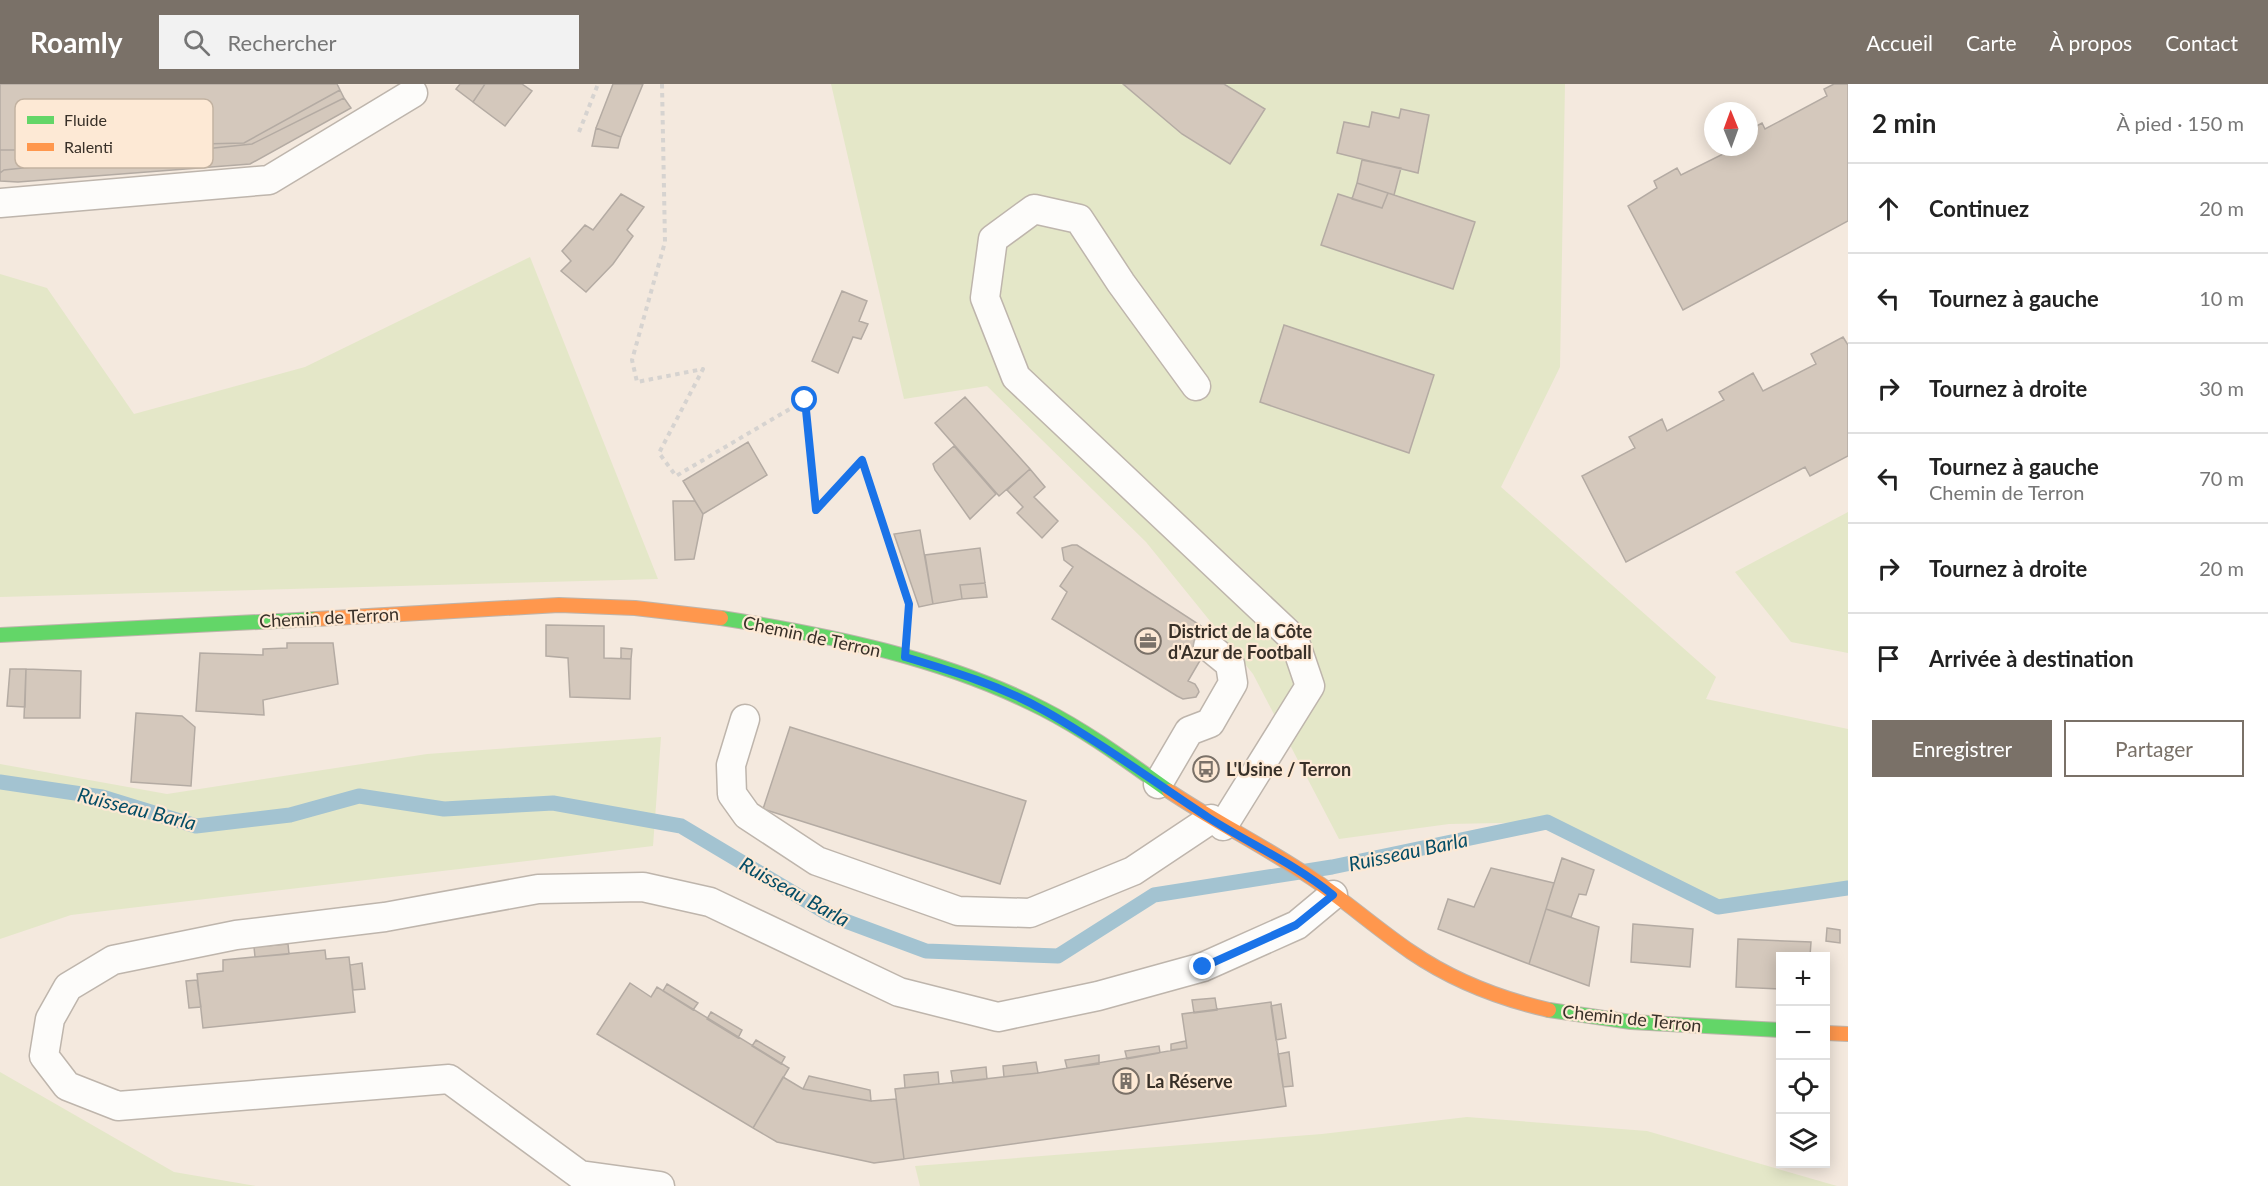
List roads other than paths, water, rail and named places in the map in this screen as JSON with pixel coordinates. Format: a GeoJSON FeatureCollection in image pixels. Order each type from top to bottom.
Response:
{"type":"FeatureCollection","features":[{"type":"Feature","properties":{"kind":"street","name":"Chemin de Terron"},"geometry":{"type":"LineString","coordinates":[[0,635],[559,605],[617,605],[705,614],[786,629],[905,657],[968,676],[1043,709],[1217,822],[1323,887],[1420,960],[1476,987],[1541,1008],[1605,1019],[1776,1030]]}},
{"type":"Feature","properties":{"kind":"street"},"geometry":{"type":"LineString","coordinates":[[1830,1033],[1848,1034]]}},
{"type":"Feature","properties":{"kind":"lane"},"geometry":{"type":"LineString","coordinates":[[0,203],[269,180],[413,93]]}},
{"type":"Feature","properties":{"kind":"lane"},"geometry":{"type":"LineString","coordinates":[[745,719],[731,765],[732,794],[747,815],[817,861],[958,911],[1030,913],[1133,871],[1217,822],[1310,686],[1294,639],[1016,377],[985,298],[993,239],[1034,209],[1079,219],[1121,283],[1196,386]]}},
{"type":"Feature","properties":{"kind":"lane"},"geometry":{"type":"LineString","coordinates":[[1158,784],[1189,731],[1210,723],[1233,683],[1230,664],[1208,646]]}},
{"type":"Feature","properties":{"kind":"lane"},"geometry":{"type":"LineString","coordinates":[[660,1186],[580,1174],[449,1079],[118,1106],[67,1086],[44,1056],[50,1019],[68,987],[113,960],[236,935],[385,917],[538,889],[643,887],[710,902],[899,993],[998,1017],[1098,996],[1203,967],[1296,925],[1323,887]]}},
{"type":"Feature","properties":{"kind":"waterway","name":"Ruisseau Barla"},"geometry":{"type":"LineString","coordinates":[[0,782],[102,797],[196,826],[290,815],[359,796],[444,809],[553,803],[681,826],[832,916],[926,951],[1058,956],[1154,895],[1332,867],[1547,822],[1718,907],[1848,888]]}},
{"type":"Feature","properties":{"kind":"place","name":"District de la Côte d'Azur de Football"},"geometry":{"type":"Point","coordinates":[1148,641]}},
{"type":"Feature","properties":{"kind":"place","name":"L'Usine / Terron"},"geometry":{"type":"Point","coordinates":[1206,769]}},
{"type":"Feature","properties":{"kind":"place","name":"La Réserve"},"geometry":{"type":"Point","coordinates":[1126,1081]}}]}
